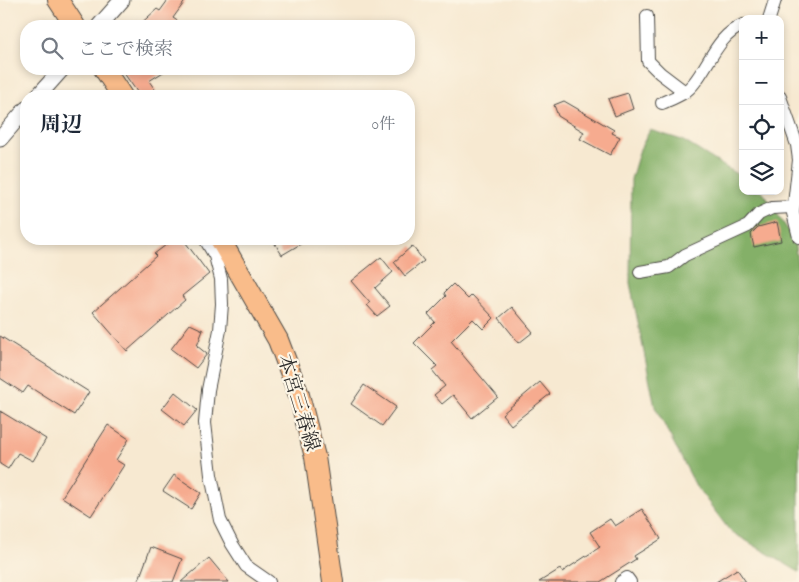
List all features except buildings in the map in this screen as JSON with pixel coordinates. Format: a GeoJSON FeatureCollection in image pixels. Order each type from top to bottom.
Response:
{"type":"FeatureCollection","features":[{"type":"Feature","properties":{"kind":"main road"},"geometry":{"type":"LineString","coordinates":[[58,0],[71,20]]}},
{"type":"Feature","properties":{"kind":"main road"},"geometry":{"type":"LineString","coordinates":[[108,75],[118,90]]}},
{"type":"Feature","properties":{"kind":"main road","name":"本宮三春線"},"geometry":{"type":"LineString","coordinates":[[223,245],[278,340],[299,395],[315,457],[333,582]]}},
{"type":"Feature","properties":{"kind":"street"},"geometry":{"type":"LineString","coordinates":[[104,20],[122,0]]}},
{"type":"Feature","properties":{"kind":"street"},"geometry":{"type":"LineString","coordinates":[[767,15],[775,0]]}},
{"type":"Feature","properties":{"kind":"street"},"geometry":{"type":"LineString","coordinates":[[646,16],[648,61],[684,92]]}},
{"type":"Feature","properties":{"kind":"street"},"geometry":{"type":"LineString","coordinates":[[662,103],[684,92],[694,84],[725,36],[732,29],[739,26]]}},
{"type":"Feature","properties":{"kind":"street"},"geometry":{"type":"LineString","coordinates":[[43,90],[57,75]]}},
{"type":"Feature","properties":{"kind":"street"},"geometry":{"type":"LineString","coordinates":[[783,105],[797,145],[799,160],[793,213],[799,237]]}},
{"type":"Feature","properties":{"kind":"street"},"geometry":{"type":"LineString","coordinates":[[0,139],[20,116]]}},
{"type":"Feature","properties":{"kind":"street"},"geometry":{"type":"LineString","coordinates":[[640,272],[669,267],[685,255],[748,226],[759,214],[772,208],[794,207]]}},
{"type":"Feature","properties":{"kind":"street"},"geometry":{"type":"LineString","coordinates":[[209,245],[215,256],[221,279],[222,304],[220,330],[208,390],[205,423],[211,475],[220,520],[232,544],[246,566],[269,582]]}},
{"type":"Feature","properties":{"kind":"street"},"geometry":{"type":"LineString","coordinates":[[621,582],[627,578],[630,582]]}},
{"type":"Feature","properties":{"kind":"green space"},"geometry":{"type":"Polygon","coordinates":[[[650,130],[682,140],[739,176],[739,195],[765,195],[794,239],[799,275],[799,572],[730,531],[696,486],[655,407],[630,283],[631,179],[640,149],[650,130]]]}}]}
